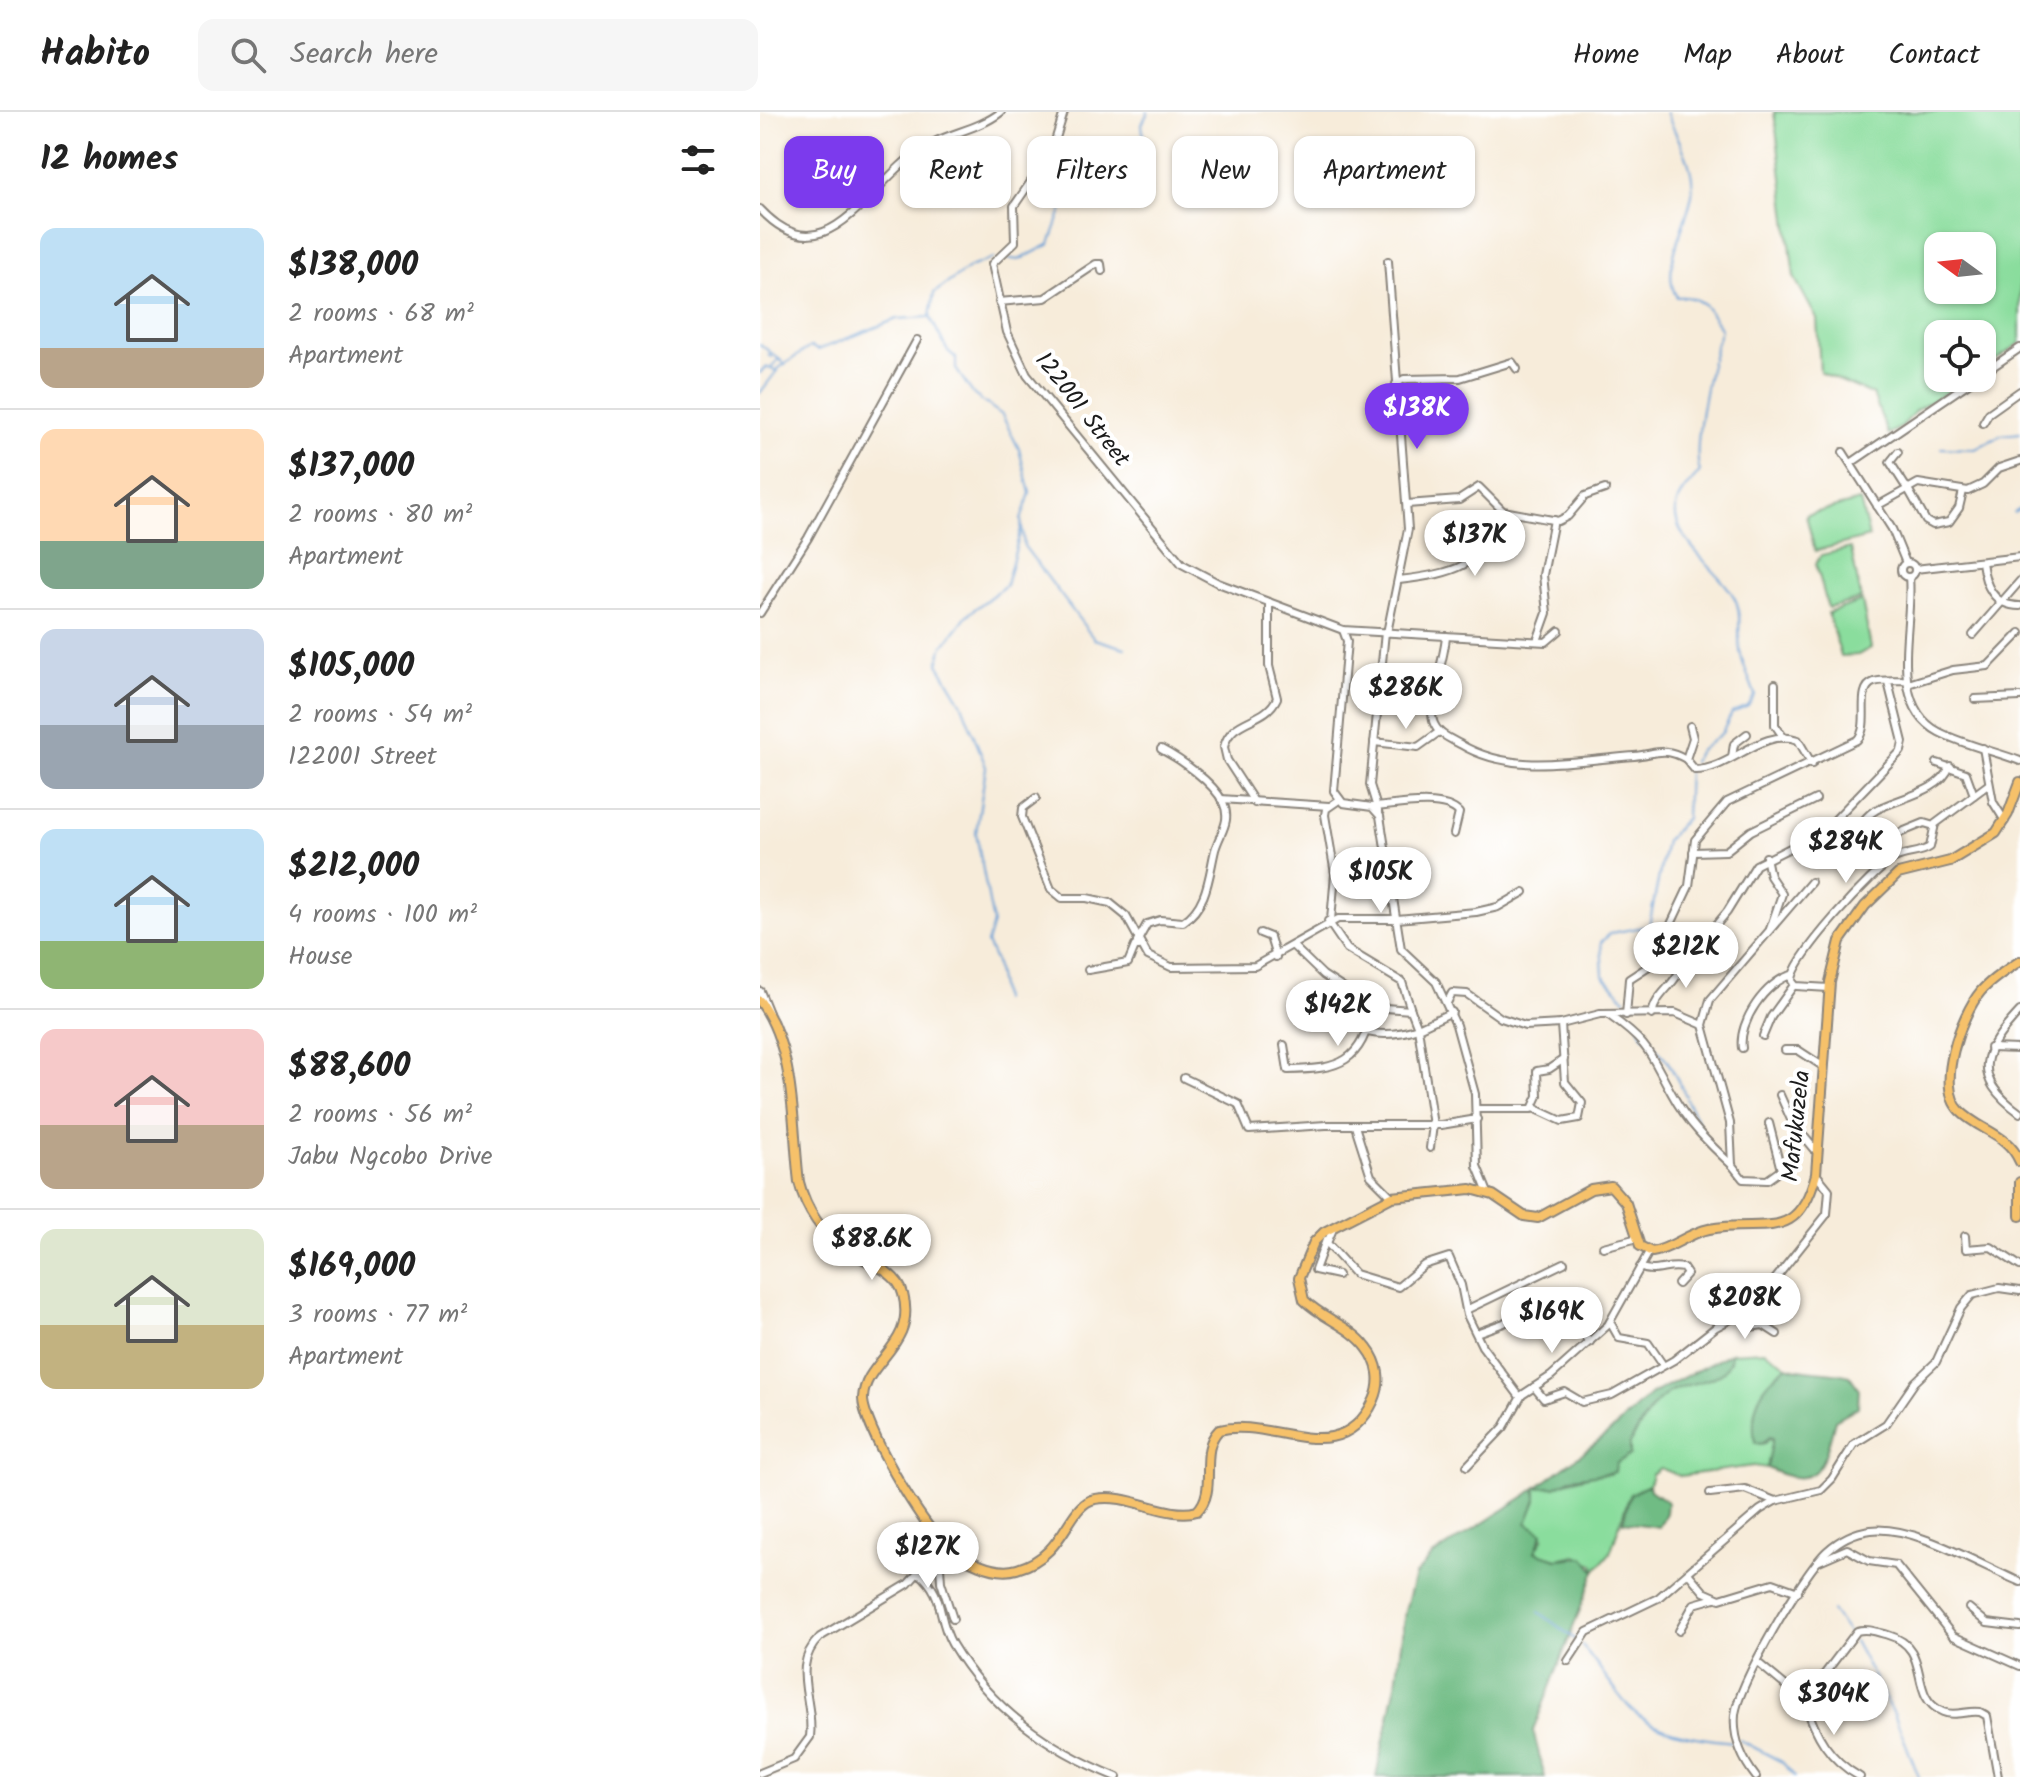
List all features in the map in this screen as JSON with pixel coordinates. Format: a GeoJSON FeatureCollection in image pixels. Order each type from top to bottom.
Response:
{"type":"FeatureCollection","features":[{"type":"Feature","properties":{"kind":"main road","name":"Mafukuzela"},"geometry":{"type":"LineString","coordinates":[[1649,1252],[1705,1229],[1770,1227],[1784,1223],[1805,1206],[1816,1174],[1829,988],[1840,941],[1884,884],[1904,870],[1940,864],[1967,853],[1991,837],[2005,821],[2020,782]]}},
{"type":"Feature","properties":{"kind":"main road"},"geometry":{"type":"LineString","coordinates":[[2020,961],[1987,984],[1968,1010],[1949,1085],[1960,1111],[2007,1141],[2020,1162]]}},
{"type":"Feature","properties":{"kind":"main road"},"geometry":{"type":"LineString","coordinates":[[760,1001],[770,1016],[786,1073],[799,1182],[805,1203],[836,1241],[887,1272],[902,1291],[905,1312],[899,1337],[867,1382],[863,1406],[888,1460],[941,1548],[988,1568],[1016,1570],[1053,1550],[1075,1513],[1089,1500],[1115,1498],[1182,1512],[1197,1511],[1205,1501],[1210,1446],[1219,1430],[1330,1436],[1355,1427],[1377,1392],[1377,1367],[1358,1337],[1304,1300],[1299,1286],[1301,1269],[1314,1242],[1336,1226],[1392,1197],[1463,1188],[1488,1193],[1524,1216],[1538,1218],[1591,1189],[1611,1186],[1626,1203],[1640,1246],[1649,1252]]}},
{"type":"Feature","properties":{"kind":"main road"},"geometry":{"type":"LineString","coordinates":[[2020,1182],[2020,1216]]}},
{"type":"Feature","properties":{"kind":"street"},"geometry":{"type":"LineString","coordinates":[[760,209],[777,226],[795,235],[823,234],[917,152],[940,138],[1001,112]]}},
{"type":"Feature","properties":{"kind":"street","name":"122001 Street"},"geometry":{"type":"LineString","coordinates":[[1064,112],[1047,161],[1014,206],[1015,242],[992,264],[999,302],[1027,375],[1182,564],[1203,576],[1343,630],[1537,641],[1552,640],[1559,631]]}},
{"type":"Feature","properties":{"kind":"street"},"geometry":{"type":"LineString","coordinates":[[1388,261],[1408,534],[1386,632],[1370,785],[1403,954],[1430,975],[1452,1012],[1477,1109],[1477,1166],[1488,1193]]}},
{"type":"Feature","properties":{"kind":"street"},"geometry":{"type":"LineString","coordinates":[[999,302],[1045,298],[1096,264],[1101,264],[1102,271]]}},
{"type":"Feature","properties":{"kind":"street"},"geometry":{"type":"LineString","coordinates":[[760,613],[808,538],[917,340]]}},
{"type":"Feature","properties":{"kind":"street"},"geometry":{"type":"LineString","coordinates":[[1996,364],[2020,348]]}},
{"type":"Feature","properties":{"kind":"street"},"geometry":{"type":"LineString","coordinates":[[1395,388],[1404,379],[1460,378],[1511,362],[1517,369]]}},
{"type":"Feature","properties":{"kind":"street"},"geometry":{"type":"LineString","coordinates":[[1983,423],[1989,413],[2020,391]]}},
{"type":"Feature","properties":{"kind":"street"},"geometry":{"type":"LineString","coordinates":[[1851,463],[1955,392]]}},
{"type":"Feature","properties":{"kind":"street"},"geometry":{"type":"LineString","coordinates":[[1843,452],[1901,548],[1906,563],[1915,569],[2020,557]]}},
{"type":"Feature","properties":{"kind":"street"},"geometry":{"type":"LineString","coordinates":[[1898,452],[1890,462],[1926,521],[1933,525],[1949,522],[1959,508],[1963,491]]}},
{"type":"Feature","properties":{"kind":"street"},"geometry":{"type":"LineString","coordinates":[[1877,506],[1907,487],[1921,483],[1963,491],[1983,484],[1999,468],[2020,461]]}},
{"type":"Feature","properties":{"kind":"street"},"geometry":{"type":"LineString","coordinates":[[1407,504],[1459,500],[1479,487],[1503,511],[1554,520],[1568,516],[1585,496],[1605,489]]}},
{"type":"Feature","properties":{"kind":"street"},"geometry":{"type":"LineString","coordinates":[[1399,580],[1450,572],[1469,565],[1488,545],[1503,511]]}},
{"type":"Feature","properties":{"kind":"street"},"geometry":{"type":"LineString","coordinates":[[1537,641],[1547,613],[1543,575],[1554,520]]}},
{"type":"Feature","properties":{"kind":"street"},"geometry":{"type":"LineString","coordinates":[[1982,562],[1987,585],[2001,602],[2020,606]]}},
{"type":"Feature","properties":{"kind":"street"},"geometry":{"type":"LineString","coordinates":[[1906,563],[1901,571],[1909,577]]}},
{"type":"Feature","properties":{"kind":"street"},"geometry":{"type":"LineString","coordinates":[[1915,569],[1909,577],[1907,682],[1915,708],[1930,726],[2020,761]]}},
{"type":"Feature","properties":{"kind":"street"},"geometry":{"type":"LineString","coordinates":[[1973,635],[2020,581]]}},
{"type":"Feature","properties":{"kind":"street"},"geometry":{"type":"LineString","coordinates":[[1255,803],[1227,760],[1224,747],[1235,727],[1267,711],[1277,698],[1269,666],[1269,602]]}},
{"type":"Feature","properties":{"kind":"street"},"geometry":{"type":"LineString","coordinates":[[1339,800],[1334,782],[1347,641],[1343,630]]}},
{"type":"Feature","properties":{"kind":"street"},"geometry":{"type":"LineString","coordinates":[[1635,1034],[1629,1015],[1629,979],[1652,964],[1665,949],[1664,939],[1689,886],[1698,835],[1727,802],[1812,764],[1861,737],[1866,725],[1864,703],[1868,686],[1907,682],[1953,670],[1988,666],[2020,633]]}},
{"type":"Feature","properties":{"kind":"street"},"geometry":{"type":"LineString","coordinates":[[1446,636],[1432,717],[1439,732],[1468,749],[1509,763],[1642,755],[1659,749],[1686,759],[1690,767],[1698,770],[1765,741],[1784,738],[1798,740],[1812,764]]}},
{"type":"Feature","properties":{"kind":"street"},"geometry":{"type":"LineString","coordinates":[[1652,1015],[1656,999],[1680,974],[1682,959],[1695,950],[1727,912],[1753,868],[1766,857],[1824,831],[1901,751],[1903,742],[1888,682]]}},
{"type":"Feature","properties":{"kind":"street"},"geometry":{"type":"LineString","coordinates":[[1775,684],[1775,725],[1784,738]]}},
{"type":"Feature","properties":{"kind":"street"},"geometry":{"type":"LineString","coordinates":[[1975,699],[2020,697]]}},
{"type":"Feature","properties":{"kind":"street"},"geometry":{"type":"LineString","coordinates":[[1686,759],[1693,738],[1690,726]]}},
{"type":"Feature","properties":{"kind":"street"},"geometry":{"type":"LineString","coordinates":[[1374,742],[1418,747],[1439,732]]}},
{"type":"Feature","properties":{"kind":"street"},"geometry":{"type":"LineString","coordinates":[[1732,757],[1734,744],[1747,734]]}},
{"type":"Feature","properties":{"kind":"street"},"geometry":{"type":"LineString","coordinates":[[1983,748],[1995,808],[2005,821]]}},
{"type":"Feature","properties":{"kind":"street"},"geometry":{"type":"LineString","coordinates":[[1161,749],[1221,799],[1329,806],[1339,800],[1377,810],[1431,804],[1452,807],[1459,813],[1454,834]]}},
{"type":"Feature","properties":{"kind":"street"},"geometry":{"type":"LineString","coordinates":[[1937,763],[1966,773],[1974,795]]}},
{"type":"Feature","properties":{"kind":"street"},"geometry":{"type":"LineString","coordinates":[[1837,858],[1846,852],[1865,818],[1940,782],[1950,766]]}},
{"type":"Feature","properties":{"kind":"street"},"geometry":{"type":"LineString","coordinates":[[1742,1048],[1747,1019],[1776,982],[1792,975],[1814,939],[1888,864],[1930,847],[1934,826],[1989,784]]}},
{"type":"Feature","properties":{"kind":"street"},"geometry":{"type":"LineString","coordinates":[[1036,798],[1023,808],[1022,817],[1051,889],[1062,898],[1087,898],[1110,903],[1126,916],[1138,944],[1154,962],[1171,967],[1243,968],[1276,957],[1330,921],[1397,919],[1486,910],[1524,892]]}},
{"type":"Feature","properties":{"kind":"street"},"geometry":{"type":"LineString","coordinates":[[1088,970],[1128,963],[1147,924],[1160,920],[1183,922],[1197,908],[1213,872],[1214,852],[1227,822],[1221,799]]}},
{"type":"Feature","properties":{"kind":"street"},"geometry":{"type":"LineString","coordinates":[[1693,852],[1726,851],[1751,831],[1816,799]]}},
{"type":"Feature","properties":{"kind":"street"},"geometry":{"type":"LineString","coordinates":[[1329,806],[1325,815],[1335,884],[1330,921],[1347,949],[1402,982],[1418,1028],[1433,1125],[1430,1148]]}},
{"type":"Feature","properties":{"kind":"street"},"geometry":{"type":"LineString","coordinates":[[1880,841],[1887,835],[1924,823],[1934,826]]}},
{"type":"Feature","properties":{"kind":"street"},"geometry":{"type":"LineString","coordinates":[[1766,857],[1770,876],[1782,894],[1770,929]]}},
{"type":"Feature","properties":{"kind":"street"},"geometry":{"type":"LineString","coordinates":[[1732,1165],[1726,1104],[1703,1025],[1710,1000],[1811,882]]}},
{"type":"Feature","properties":{"kind":"street"},"geometry":{"type":"LineString","coordinates":[[1260,933],[1270,937],[1276,957]]}},
{"type":"Feature","properties":{"kind":"street"},"geometry":{"type":"LineString","coordinates":[[1293,946],[1323,975],[1373,1007],[1411,1010]]}},
{"type":"Feature","properties":{"kind":"street"},"geometry":{"type":"LineString","coordinates":[[1665,949],[1682,959]]}},
{"type":"Feature","properties":{"kind":"street"},"geometry":{"type":"LineString","coordinates":[[1763,1036],[1771,1017],[1794,985],[1792,975]]}},
{"type":"Feature","properties":{"kind":"street"},"geometry":{"type":"LineString","coordinates":[[1794,985],[1829,988]]}},
{"type":"Feature","properties":{"kind":"street"},"geometry":{"type":"LineString","coordinates":[[760,991],[770,1016]]}},
{"type":"Feature","properties":{"kind":"street"},"geometry":{"type":"LineString","coordinates":[[1447,1003],[1452,993],[1458,991],[1509,1022],[1525,1026],[1561,1024],[1608,1015],[1681,1014],[1703,1025]]}},
{"type":"Feature","properties":{"kind":"street"},"geometry":{"type":"LineString","coordinates":[[1284,1045],[1287,1069],[1329,1069],[1352,1058],[1367,1032],[1373,1007]]}},
{"type":"Feature","properties":{"kind":"street"},"geometry":{"type":"LineString","coordinates":[[2020,1011],[1990,1048],[1987,1072],[1992,1087],[2020,1113]]}},
{"type":"Feature","properties":{"kind":"street"},"geometry":{"type":"LineString","coordinates":[[1367,1032],[1392,1034],[1418,1028],[1452,1012]]}},
{"type":"Feature","properties":{"kind":"street"},"geometry":{"type":"LineString","coordinates":[[1608,1015],[1635,1034],[1656,1059],[1671,1093],[1701,1136],[1743,1179],[1767,1180],[1779,1174],[1781,1167],[1769,1123]]}},
{"type":"Feature","properties":{"kind":"street"},"geometry":{"type":"LineString","coordinates":[[1477,1109],[1534,1108],[1562,1121],[1579,1118],[1582,1103],[1567,1086],[1561,1024]]}},
{"type":"Feature","properties":{"kind":"street"},"geometry":{"type":"LineString","coordinates":[[1990,1048],[2020,1049]]}},
{"type":"Feature","properties":{"kind":"street"},"geometry":{"type":"LineString","coordinates":[[1785,1050],[1798,1050],[1824,1067]]}},
{"type":"Feature","properties":{"kind":"street"},"geometry":{"type":"LineString","coordinates":[[1534,1108],[1538,1090],[1537,1071],[1549,1069],[1564,1059]]}},
{"type":"Feature","properties":{"kind":"street"},"geometry":{"type":"LineString","coordinates":[[1184,1078],[1238,1104],[1249,1130],[1433,1125],[1477,1119]]}},
{"type":"Feature","properties":{"kind":"street"},"geometry":{"type":"LineString","coordinates":[[1780,1095],[1792,1122],[1817,1152]]}},
{"type":"Feature","properties":{"kind":"street"},"geometry":{"type":"LineString","coordinates":[[1355,1126],[1371,1176],[1392,1197]]}},
{"type":"Feature","properties":{"kind":"street"},"geometry":{"type":"LineString","coordinates":[[1534,1387],[1544,1399],[1565,1392],[1580,1402],[1602,1399],[1663,1365],[1759,1301],[1787,1267],[1793,1254],[1821,1225],[1830,1196],[1825,1183],[1816,1174]]}},
{"type":"Feature","properties":{"kind":"street"},"geometry":{"type":"LineString","coordinates":[[1336,1226],[1326,1240],[1315,1270],[1338,1275]]}},
{"type":"Feature","properties":{"kind":"street"},"geometry":{"type":"LineString","coordinates":[[1965,1236],[1966,1249],[1991,1247],[2020,1266]]}},
{"type":"Feature","properties":{"kind":"street"},"geometry":{"type":"LineString","coordinates":[[1603,1247],[1638,1238]]}},
{"type":"Feature","properties":{"kind":"street"},"geometry":{"type":"LineString","coordinates":[[1326,1240],[1355,1274],[1398,1287],[1424,1265],[1449,1257],[1466,1310],[1488,1355],[1520,1397]]}},
{"type":"Feature","properties":{"kind":"street"},"geometry":{"type":"LineString","coordinates":[[1467,1466],[1504,1427],[1520,1397],[1590,1342],[1610,1322],[1649,1252]]}},
{"type":"Feature","properties":{"kind":"street"},"geometry":{"type":"LineString","coordinates":[[1466,1310],[1564,1263]]}},
{"type":"Feature","properties":{"kind":"street"},"geometry":{"type":"LineString","coordinates":[[1640,1267],[1651,1271],[1667,1267],[1683,1268],[1687,1274],[1678,1284]]}},
{"type":"Feature","properties":{"kind":"street"},"geometry":{"type":"LineString","coordinates":[[1568,1661],[1587,1632],[1658,1598],[1744,1522],[1775,1501],[1821,1490],[1837,1473],[1854,1444],[1890,1420],[1915,1382],[1936,1362],[1961,1308],[1972,1295],[1999,1288],[2020,1291]]}},
{"type":"Feature","properties":{"kind":"street"},"geometry":{"type":"LineString","coordinates":[[1479,1332],[1504,1323],[1525,1306],[1541,1319],[1569,1322],[1590,1342]]}},
{"type":"Feature","properties":{"kind":"street"},"geometry":{"type":"LineString","coordinates":[[1740,1314],[1750,1327],[1763,1325],[1777,1334]]}},
{"type":"Feature","properties":{"kind":"street"},"geometry":{"type":"LineString","coordinates":[[1610,1322],[1619,1338],[1648,1343],[1663,1365]]}},
{"type":"Feature","properties":{"kind":"street"},"geometry":{"type":"LineString","coordinates":[[1710,1493],[1745,1489],[1775,1501]]}},
{"type":"Feature","properties":{"kind":"street"},"geometry":{"type":"LineString","coordinates":[[1756,1777],[1743,1757],[1735,1724],[1738,1699],[1817,1562],[1851,1536],[1868,1530],[1893,1531],[2020,1582]]}},
{"type":"Feature","properties":{"kind":"street"},"geometry":{"type":"LineString","coordinates":[[760,1773],[794,1759],[810,1737],[804,1669],[811,1647],[820,1637],[896,1592],[919,1573],[941,1548]]}},
{"type":"Feature","properties":{"kind":"street"},"geometry":{"type":"LineString","coordinates":[[941,1548],[941,1579],[953,1619]]}},
{"type":"Feature","properties":{"kind":"street"},"geometry":{"type":"LineString","coordinates":[[1817,1562],[1847,1549],[1869,1561],[1897,1565],[1953,1636],[2020,1666]]}},
{"type":"Feature","properties":{"kind":"street"},"geometry":{"type":"LineString","coordinates":[[919,1573],[936,1590],[952,1643],[997,1702],[1054,1748],[1117,1777]]}},
{"type":"Feature","properties":{"kind":"street"},"geometry":{"type":"LineString","coordinates":[[1688,1573],[1699,1588],[1715,1598]]}},
{"type":"Feature","properties":{"kind":"street"},"geometry":{"type":"LineString","coordinates":[[1679,1631],[1694,1604],[1729,1598],[1773,1583],[1798,1592]]}},
{"type":"Feature","properties":{"kind":"street"},"geometry":{"type":"LineString","coordinates":[[1969,1608],[1987,1623],[2020,1627]]}},
{"type":"Feature","properties":{"kind":"street"},"geometry":{"type":"LineString","coordinates":[[1804,1701],[1857,1631],[1874,1631],[1904,1640],[1913,1651],[1926,1696],[1937,1709],[1952,1714],[1975,1711],[1987,1716],[1998,1777]]}},
{"type":"Feature","properties":{"kind":"street"},"geometry":{"type":"LineString","coordinates":[[1757,1662],[1804,1701],[1823,1747],[1842,1767],[1860,1777]]}},
{"type":"Feature","properties":{"kind":"green space"},"geometry":{"type":"Polygon","coordinates":[[[1774,112],[2020,112],[2020,343],[1996,360],[1996,320],[1924,320],[1924,392],[1947,392],[1915,411],[1902,427],[1888,434],[1873,395],[1820,372],[1817,319],[1794,277],[1774,112]]]}},
{"type":"Feature","properties":{"kind":"green space"},"geometry":{"type":"Polygon","coordinates":[[[1860,501],[1869,537],[1815,551],[1806,515],[1860,501]]]}},
{"type":"Feature","properties":{"kind":"green space"},"geometry":{"type":"Polygon","coordinates":[[[1851,548],[1861,599],[1828,608],[1816,564],[1821,555],[1851,548]]]}},
{"type":"Feature","properties":{"kind":"green space"},"geometry":{"type":"Polygon","coordinates":[[[1862,601],[1871,648],[1858,655],[1841,656],[1828,613],[1862,601]]]}},
{"type":"Feature","properties":{"kind":"green space"},"geometry":{"type":"Polygon","coordinates":[[[1765,1351],[1787,1366],[1769,1382],[1755,1410],[1758,1444],[1766,1443],[1770,1437],[1774,1442],[1767,1468],[1753,1466],[1680,1476],[1660,1468],[1652,1474],[1649,1485],[1630,1494],[1610,1553],[1595,1571],[1594,1565],[1576,1555],[1557,1559],[1535,1552],[1544,1537],[1527,1523],[1536,1500],[1536,1488],[1592,1475],[1611,1474],[1616,1463],[1630,1455],[1630,1443],[1651,1410],[1667,1393],[1730,1362],[1731,1353],[1765,1351]]]}},
{"type":"Feature","properties":{"kind":"green space"},"geometry":{"type":"Polygon","coordinates":[[[1731,1353],[1729,1364],[1723,1372],[1676,1389],[1655,1404],[1630,1442],[1630,1455],[1616,1463],[1615,1472],[1573,1478],[1555,1487],[1536,1488],[1608,1434],[1651,1394],[1731,1353]]]}},
{"type":"Feature","properties":{"kind":"green space"},"geometry":{"type":"Polygon","coordinates":[[[1787,1366],[1850,1376],[1859,1389],[1858,1407],[1835,1420],[1822,1462],[1808,1476],[1784,1475],[1767,1468],[1773,1438],[1762,1444],[1755,1442],[1754,1418],[1759,1399],[1769,1382],[1787,1366]]]}},
{"type":"Feature","properties":{"kind":"green space"},"geometry":{"type":"Polygon","coordinates":[[[1649,1485],[1650,1490],[1667,1502],[1666,1513],[1659,1527],[1623,1522],[1630,1494],[1649,1485]]]}},
{"type":"Feature","properties":{"kind":"green space"},"geometry":{"type":"Polygon","coordinates":[[[1536,1488],[1536,1500],[1527,1523],[1543,1533],[1535,1552],[1557,1559],[1584,1557],[1595,1571],[1533,1731],[1545,1777],[1376,1777],[1396,1684],[1405,1610],[1415,1575],[1432,1556],[1536,1488]]]}},
{"type":"Feature","properties":{"kind":"waterway"},"geometry":{"type":"LineString","coordinates":[[1004,258],[1019,260],[1050,244],[1068,193],[1079,179],[1104,179],[1118,191],[1127,188],[1134,164],[1145,151],[1142,124],[1148,112]]}},
{"type":"Feature","properties":{"kind":"waterway"},"geometry":{"type":"LineString","coordinates":[[1666,112],[1688,162],[1692,183],[1692,194],[1673,261],[1672,287],[1677,297],[1693,298],[1704,305],[1721,330],[1700,423],[1700,471],[1680,495],[1676,513],[1686,539],[1736,601],[1740,649],[1755,695],[1748,706],[1732,713],[1722,733],[1698,752],[1693,762]]}},
{"type":"Feature","properties":{"kind":"waterway"},"geometry":{"type":"LineString","coordinates":[[760,393],[779,368],[810,347],[818,350],[897,319],[930,317],[934,293],[970,267],[994,258]]}},
{"type":"Feature","properties":{"kind":"waterway"},"geometry":{"type":"LineString","coordinates":[[930,317],[947,350],[956,358],[956,369],[974,395],[1002,415],[1019,449],[1030,493],[1021,520],[1024,546],[1094,639],[1125,648]]}},
{"type":"Feature","properties":{"kind":"waterway"},"geometry":{"type":"LineString","coordinates":[[760,344],[784,363]]}},
{"type":"Feature","properties":{"kind":"waterway"},"geometry":{"type":"LineString","coordinates":[[768,355],[772,357]]}},
{"type":"Feature","properties":{"kind":"waterway"},"geometry":{"type":"LineString","coordinates":[[772,367],[778,360]]}},
{"type":"Feature","properties":{"kind":"waterway"},"geometry":{"type":"LineString","coordinates":[[760,373],[765,367],[778,371]]}},
{"type":"Feature","properties":{"kind":"waterway"},"geometry":{"type":"LineString","coordinates":[[1941,448],[1975,449],[2001,435],[2020,433]]}},
{"type":"Feature","properties":{"kind":"waterway"},"geometry":{"type":"LineString","coordinates":[[2014,513],[2020,509]]}},
{"type":"Feature","properties":{"kind":"waterway"},"geometry":{"type":"LineString","coordinates":[[1002,1000],[996,963],[987,943],[993,923],[976,833],[986,767],[961,702],[938,664],[942,648],[967,615],[1006,585],[1022,525]]}},
{"type":"Feature","properties":{"kind":"waterway"},"geometry":{"type":"LineString","coordinates":[[1625,999],[1603,975],[1601,942],[1611,933],[1649,926],[1666,841],[1686,818],[1688,769]]}},
{"type":"Feature","properties":{"kind":"waterway"},"geometry":{"type":"LineString","coordinates":[[1636,1017],[1642,1033],[1667,1060],[1686,1096]]}},
{"type":"Feature","properties":{"kind":"waterway"},"geometry":{"type":"LineString","coordinates":[[1686,1099],[1698,1122]]}},
{"type":"Feature","properties":{"kind":"waterway"},"geometry":{"type":"LineString","coordinates":[[1832,1611],[1849,1634]]}},
{"type":"Feature","properties":{"kind":"waterway"},"geometry":{"type":"LineString","coordinates":[[1539,1612],[1576,1640]]}},
{"type":"Feature","properties":{"kind":"waterway"},"geometry":{"type":"LineString","coordinates":[[1854,1641],[1894,1714],[1919,1777]]}},
{"type":"Feature","properties":{"kind":"waterway"},"geometry":{"type":"LineString","coordinates":[[1582,1646],[1628,1706],[1650,1723],[1678,1733],[1734,1742]]}},
{"type":"Feature","properties":{"kind":"waterway"},"geometry":{"type":"LineString","coordinates":[[1740,1740],[1782,1762],[1795,1777]]}}]}
